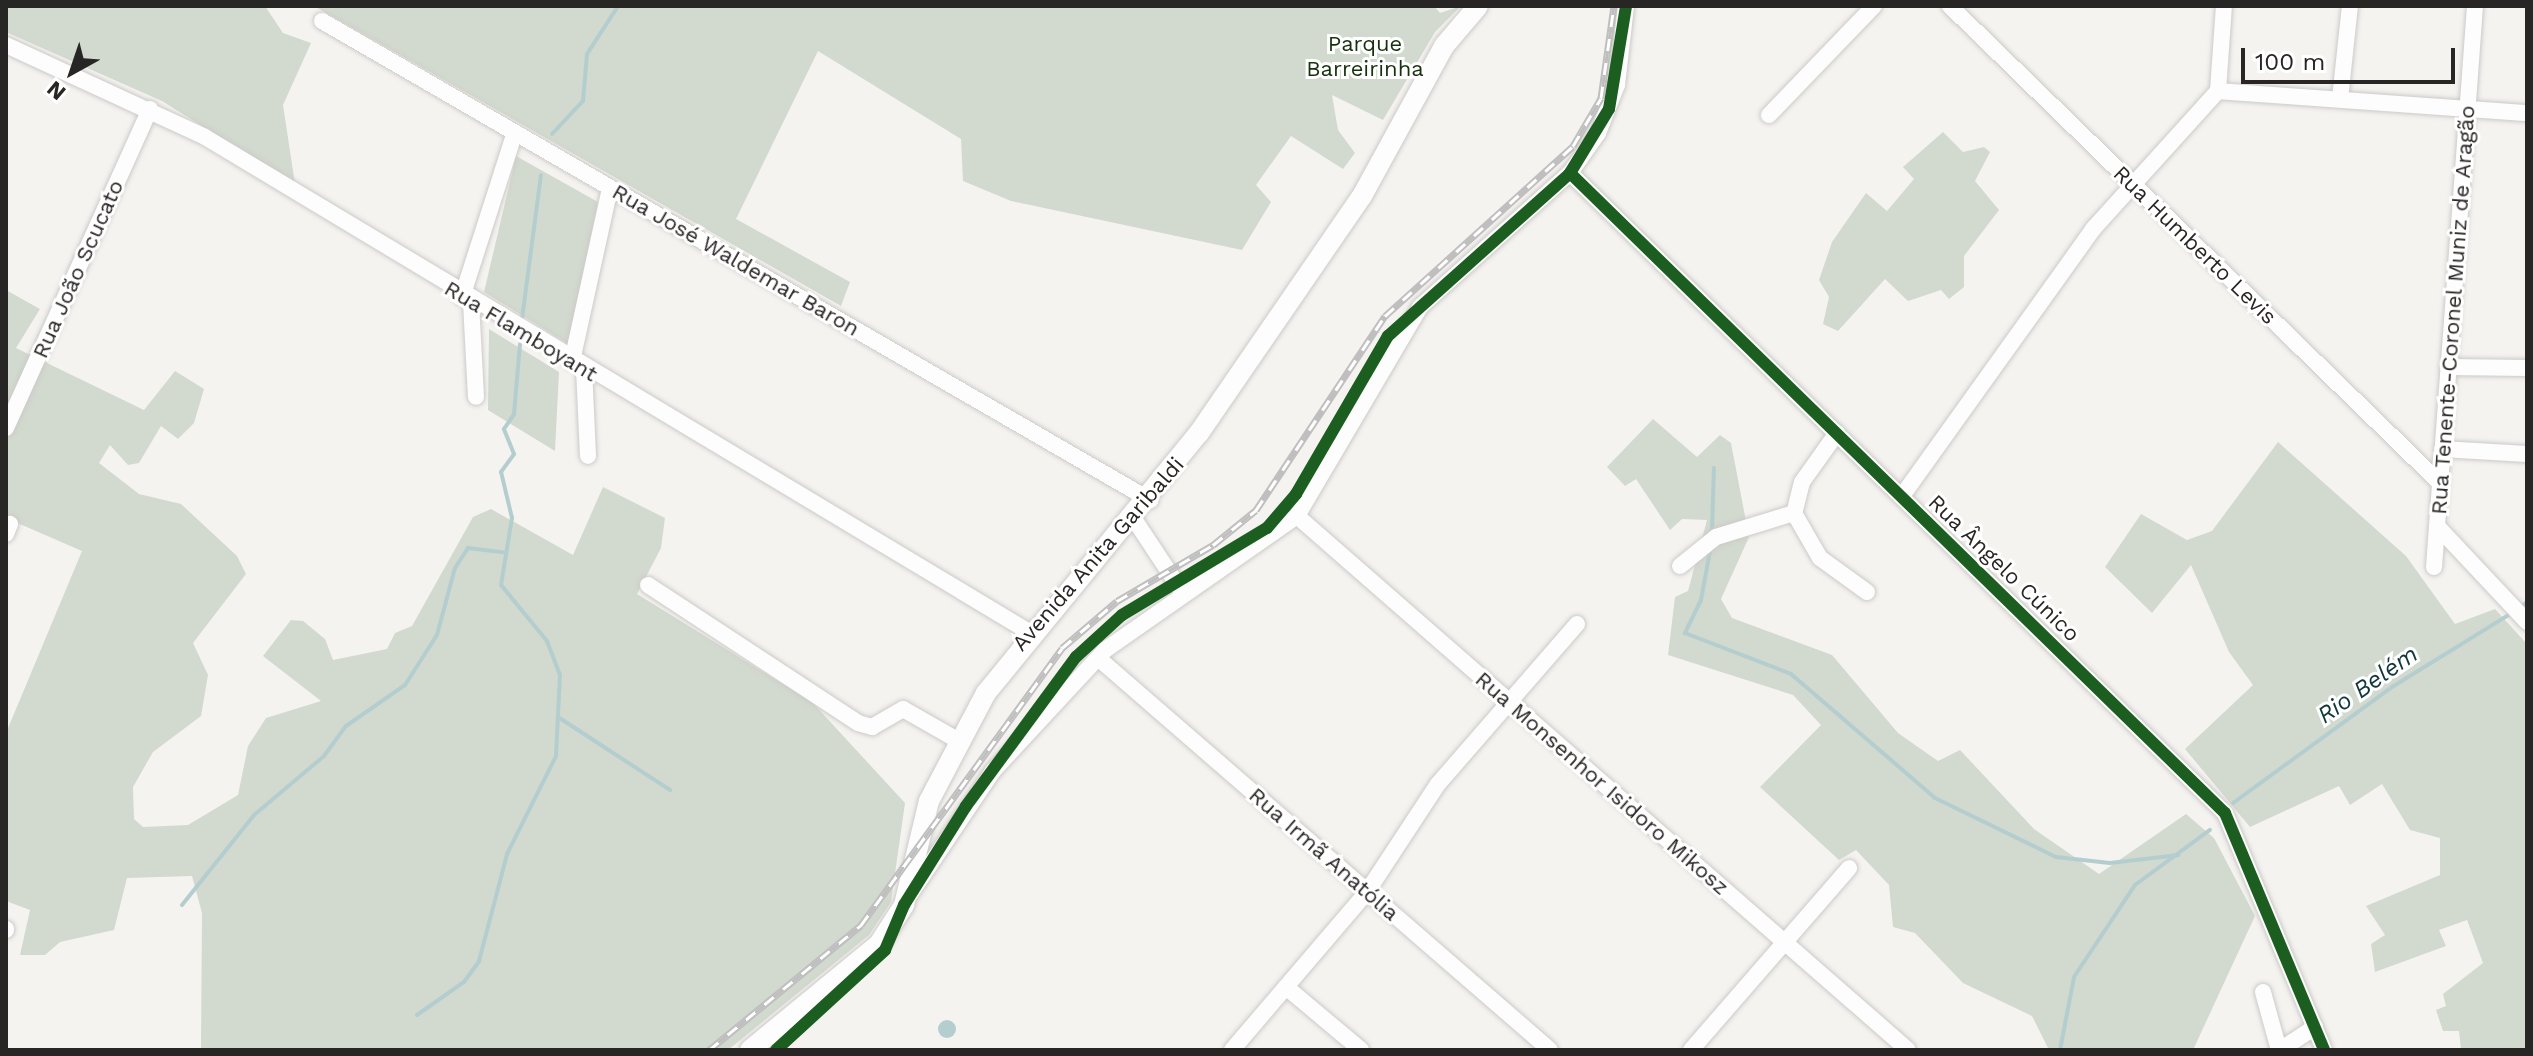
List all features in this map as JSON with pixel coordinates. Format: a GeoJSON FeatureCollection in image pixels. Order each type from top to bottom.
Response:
{"type":"FeatureCollection","features":[{"type":"Feature","properties":{"kind":"main road","name":"Avenida Anita Garibaldi"},"geometry":{"type":"LineString","coordinates":[[750,1050],[864,960],[904,905],[929,801],[959,741],[1029,632],[1150,500],[1344,222],[1444,46],[1478,6]]}},
{"type":"Feature","properties":{"kind":"street"},"geometry":{"type":"LineString","coordinates":[[904,905],[993,771],[1098,658],[1183,593],[1297,516],[1420,307],[1570,173],[1609,109],[1626,6]]}},
{"type":"Feature","properties":{"kind":"street"},"geometry":{"type":"LineString","coordinates":[[1769,115],[1874,6]]}},
{"type":"Feature","properties":{"kind":"street","name":"Rua Humberto Levis"},"geometry":{"type":"LineString","coordinates":[[1950,6],[2440,483]]}},
{"type":"Feature","properties":{"kind":"street"},"geometry":{"type":"LineString","coordinates":[[1902,496],[2132,184],[2218,91],[2224,6]]}},
{"type":"Feature","properties":{"kind":"street"},"geometry":{"type":"LineString","coordinates":[[2340,99],[2350,6]]}},
{"type":"Feature","properties":{"kind":"street","name":"Rua Tenente-Coronel Muniz de Aragão"},"geometry":{"type":"LineString","coordinates":[[2434,567],[2475,6]]}},
{"type":"Feature","properties":{"kind":"street","name":"Rua José Waldemar Baron"},"geometry":{"type":"LineString","coordinates":[[322,21],[1150,500]]}},
{"type":"Feature","properties":{"kind":"street","name":"Rua Flamboyant"},"geometry":{"type":"LineString","coordinates":[[6,45],[150,109],[1029,632]]}},
{"type":"Feature","properties":{"kind":"street"},"geometry":{"type":"LineString","coordinates":[[2218,91],[2527,113]]}},
{"type":"Feature","properties":{"kind":"street","name":"Rua João Scucato"},"geometry":{"type":"LineString","coordinates":[[6,428],[150,109]]}},
{"type":"Feature","properties":{"kind":"street"},"geometry":{"type":"LineString","coordinates":[[476,397],[466,299],[515,132]]}},
{"type":"Feature","properties":{"kind":"street","name":"Rua Ângelo Cúnico"},"geometry":{"type":"LineString","coordinates":[[1570,173],[2225,813],[2315,1027],[2320,1049]]}},
{"type":"Feature","properties":{"kind":"street"},"geometry":{"type":"LineString","coordinates":[[588,456],[578,365],[610,188]]}},
{"type":"Feature","properties":{"kind":"street"},"geometry":{"type":"LineString","coordinates":[[2448,367],[2527,368]]}},
{"type":"Feature","properties":{"kind":"street"},"geometry":{"type":"LineString","coordinates":[[1837,433],[1802,482],[1794,513],[1820,558],[1867,592]]}},
{"type":"Feature","properties":{"kind":"street"},"geometry":{"type":"LineString","coordinates":[[2442,449],[2527,454]]}},
{"type":"Feature","properties":{"kind":"street"},"geometry":{"type":"LineString","coordinates":[[1680,566],[1716,537],[1794,513]]}},
{"type":"Feature","properties":{"kind":"street","name":"Rua Monsenhor Isidoro Mikosz"},"geometry":{"type":"LineString","coordinates":[[1297,516],[1908,1050]]}},
{"type":"Feature","properties":{"kind":"street"},"geometry":{"type":"LineString","coordinates":[[1134,519],[1183,593]]}},
{"type":"Feature","properties":{"kind":"street"},"geometry":{"type":"LineString","coordinates":[[2437,526],[2520,614]]}},
{"type":"Feature","properties":{"kind":"street"},"geometry":{"type":"LineString","coordinates":[[648,585],[858,723],[872,727],[903,709],[959,741]]}},
{"type":"Feature","properties":{"kind":"street"},"geometry":{"type":"LineString","coordinates":[[1232,1050],[1367,892],[1429,797],[1577,624]]}},
{"type":"Feature","properties":{"kind":"street","name":"Rua Irmã Anatólia"},"geometry":{"type":"LineString","coordinates":[[1098,658],[1550,1050]]}},
{"type":"Feature","properties":{"kind":"street"},"geometry":{"type":"LineString","coordinates":[[1691,1050],[1849,868]]}},
{"type":"Feature","properties":{"kind":"street"},"geometry":{"type":"LineString","coordinates":[[1286,987],[1361,1050]]}},
{"type":"Feature","properties":{"kind":"street"},"geometry":{"type":"LineString","coordinates":[[2263,992],[2279,1050],[2315,1027]]}},
{"type":"Feature","properties":{"kind":"green space"},"geometry":{"type":"Polygon","coordinates":[[[6,6],[265,6],[283,33],[311,43],[283,105],[295,184],[162,101],[6,32],[6,6]]]}},
{"type":"Feature","properties":{"kind":"green space","name":"Parque Barreirinha"},"geometry":{"type":"Polygon","coordinates":[[[314,6],[1434,6],[1440,13],[1461,6],[1435,32],[1383,120],[1332,95],[1338,130],[1355,153],[1343,169],[1291,136],[1256,185],[1271,202],[1242,250],[1011,201],[963,181],[961,139],[818,51],[736,219],[850,282],[841,306],[314,6]]]}},
{"type":"Feature","properties":{"kind":"green space"},"geometry":{"type":"Polygon","coordinates":[[[1943,132],[1963,152],[1984,147],[1990,152],[1975,181],[1999,210],[1964,256],[1964,287],[1949,299],[1941,290],[1908,301],[1885,279],[1838,331],[1823,324],[1829,297],[1819,280],[1832,242],[1866,193],[1887,211],[1914,179],[1903,167],[1943,132]]]}},
{"type":"Feature","properties":{"kind":"green space"},"geometry":{"type":"Polygon","coordinates":[[[516,156],[598,202],[568,344],[484,292],[516,156]]]}},
{"type":"Feature","properties":{"kind":"green space"},"geometry":{"type":"Polygon","coordinates":[[[6,290],[40,309],[16,348],[144,410],[175,371],[204,389],[194,423],[178,439],[161,426],[139,463],[128,465],[110,445],[99,463],[139,494],[181,504],[237,556],[246,574],[193,643],[208,675],[201,716],[153,752],[133,787],[134,819],[143,827],[188,825],[238,795],[248,746],[266,718],[321,701],[263,656],[291,620],[303,621],[325,639],[333,660],[387,649],[395,633],[412,626],[473,517],[491,509],[573,555],[603,487],[665,518],[661,548],[637,594],[812,702],[905,803],[891,902],[869,935],[728,1050],[201,1050],[202,913],[192,876],[127,878],[114,930],[60,942],[45,955],[20,955],[30,910],[6,901],[6,733],[82,551],[6,518],[6,290]]]}},
{"type":"Feature","properties":{"kind":"green space"},"geometry":{"type":"Polygon","coordinates":[[[489,329],[559,372],[555,451],[488,410],[489,329]]]}},
{"type":"Feature","properties":{"kind":"green space"},"geometry":{"type":"Polygon","coordinates":[[[1653,419],[1697,457],[1720,435],[1731,443],[1749,537],[1721,599],[1732,618],[1832,655],[1898,733],[1938,761],[1960,750],[2034,829],[2099,874],[2186,814],[2214,838],[2255,916],[2193,1050],[2049,1050],[2032,1016],[1963,983],[1915,933],[1893,927],[1889,885],[1856,850],[1839,860],[1760,787],[1821,725],[1793,695],[1668,655],[1675,597],[1688,591],[1707,520],[1682,519],[1670,530],[1636,479],[1625,486],[1607,467],[1653,419]]]}},
{"type":"Feature","properties":{"kind":"green space"},"geometry":{"type":"Polygon","coordinates":[[[2278,442],[2406,556],[2455,624],[2495,609],[2527,644],[2527,1050],[2461,1050],[2459,1031],[2443,1031],[2436,1010],[2446,1006],[2443,994],[2483,963],[2467,920],[2439,930],[2446,946],[2375,972],[2371,944],[2385,935],[2366,906],[2440,875],[2440,838],[2410,830],[2382,784],[2350,805],[2339,786],[2250,827],[2185,749],[2253,685],[2229,652],[2191,565],[2152,613],[2105,567],[2141,514],[2187,540],[2212,531],[2278,442]]]}},
{"type":"Feature","properties":{"kind":"water"},"geometry":{"type":"Polygon","coordinates":[[[947,1020],[956,1029],[947,1038],[938,1029],[947,1020]]]}},
{"type":"Feature","properties":{"kind":"waterway"},"geometry":{"type":"LineString","coordinates":[[552,134],[583,101],[587,54],[618,6]]}},
{"type":"Feature","properties":{"kind":"waterway"},"geometry":{"type":"LineString","coordinates":[[522,319],[541,175]]}},
{"type":"Feature","properties":{"kind":"waterway"},"geometry":{"type":"LineString","coordinates":[[417,1015],[464,982],[479,961],[507,854],[556,756],[560,675],[547,641],[501,585],[512,518],[501,472],[514,454],[504,429],[514,414],[520,344]]}},
{"type":"Feature","properties":{"kind":"waterway"},"geometry":{"type":"LineString","coordinates":[[1712,530],[1714,468]]}},
{"type":"Feature","properties":{"kind":"waterway"},"geometry":{"type":"LineString","coordinates":[[182,905],[254,815],[324,756],[346,726],[405,685],[437,635],[455,568],[468,548],[506,553]]}},
{"type":"Feature","properties":{"kind":"waterway"},"geometry":{"type":"LineString","coordinates":[[1710,551],[1701,600],[1685,633],[1791,674],[1935,798],[2056,857],[2110,863],[2179,855]]}},
{"type":"Feature","properties":{"kind":"waterway","name":"Rio Belém"},"geometry":{"type":"LineString","coordinates":[[2519,608],[2527,602]]}},
{"type":"Feature","properties":{"kind":"waterway","name":"Rio Belém"},"geometry":{"type":"LineString","coordinates":[[2233,803],[2392,687],[2512,613]]}},
{"type":"Feature","properties":{"kind":"waterway"},"geometry":{"type":"LineString","coordinates":[[558,717],[670,790]]}},
{"type":"Feature","properties":{"kind":"waterway","name":"Rio Belém"},"geometry":{"type":"LineString","coordinates":[[2060,1050],[2074,977],[2135,885],[2210,830]]}},
{"type":"Feature","properties":{"kind":"railway"},"geometry":{"type":"LineString","coordinates":[[709,1050],[861,925],[1062,648],[1117,601],[1213,545],[1256,510],[1385,316],[1573,146],[1601,98],[1614,6]]}},
{"type":"Feature","properties":{"kind":"cycle path"},"geometry":{"type":"LineString","coordinates":[[776,1050],[885,950],[904,905],[966,806],[1076,657],[1122,615],[1267,528],[1296,494],[1388,336],[1570,173],[1609,109],[1626,6]]}},
{"type":"Feature","properties":{"kind":"cycle path"},"geometry":{"type":"LineString","coordinates":[[1570,173],[2225,813],[2324,1050]]}}]}
